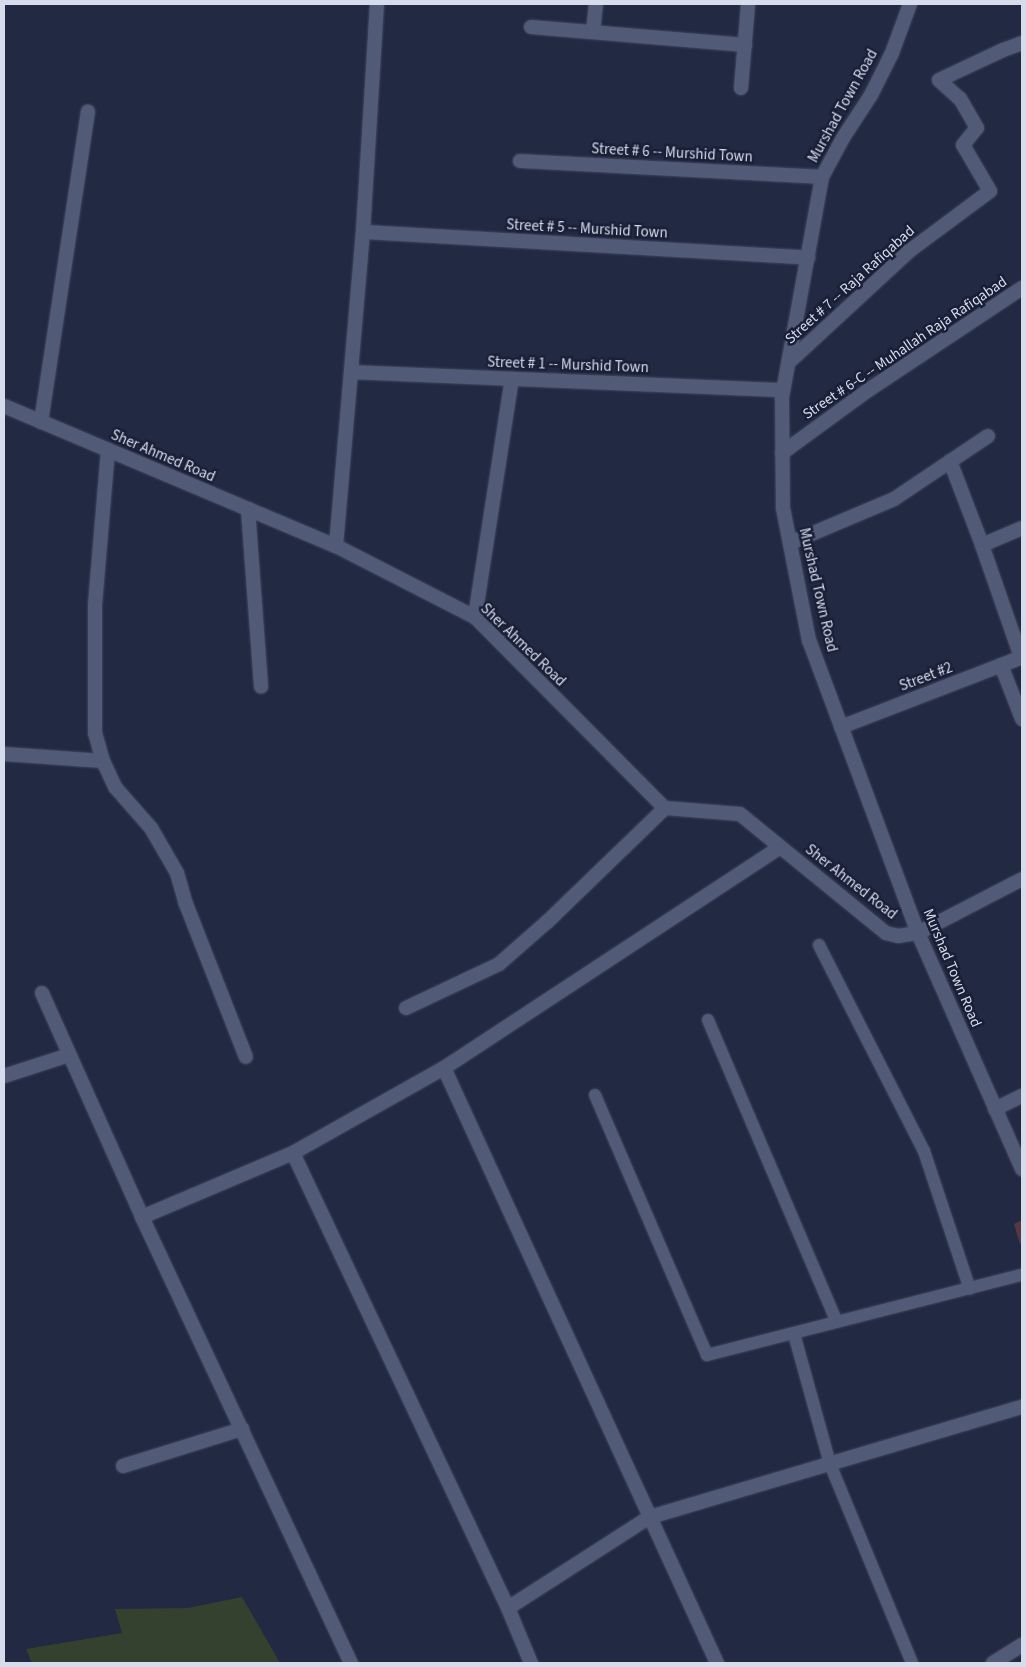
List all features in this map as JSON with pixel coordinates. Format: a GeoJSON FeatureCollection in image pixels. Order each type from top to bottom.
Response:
{"type":"FeatureCollection","features":[{"type":"Feature","properties":{"kind":"street"},"geometry":{"type":"LineString","coordinates":[[336,546],[363,232],[376,4]]}},
{"type":"Feature","properties":{"kind":"street"},"geometry":{"type":"LineString","coordinates":[[593,32],[596,4]]}},
{"type":"Feature","properties":{"kind":"street"},"geometry":{"type":"LineString","coordinates":[[741,88],[748,4]]}},
{"type":"Feature","properties":{"kind":"street","name":"Murshad Town Road"},"geometry":{"type":"LineString","coordinates":[[910,4],[892,53],[871,95],[843,138],[822,177],[783,390],[783,508],[809,640],[918,933],[1022,1169]]}},
{"type":"Feature","properties":{"kind":"street"},"geometry":{"type":"LineString","coordinates":[[531,27],[745,45]]}},
{"type":"Feature","properties":{"kind":"street","name":"Street # 7 -- Raja Rafiqabad"},"geometry":{"type":"LineString","coordinates":[[789,362],[908,252],[990,191],[963,144],[977,128],[960,99],[939,80],[1022,43]]}},
{"type":"Feature","properties":{"kind":"street"},"geometry":{"type":"LineString","coordinates":[[41,422],[88,112]]}},
{"type":"Feature","properties":{"kind":"street","name":"Street # 6 -- Murshid Town"},"geometry":{"type":"LineString","coordinates":[[520,161],[822,177]]}},
{"type":"Feature","properties":{"kind":"street","name":"Street # 5 -- Murshid Town"},"geometry":{"type":"LineString","coordinates":[[363,232],[808,258]]}},
{"type":"Feature","properties":{"kind":"street","name":"Street # 6-C -- Muhallah Raja Rafiqabad"},"geometry":{"type":"LineString","coordinates":[[782,453],[867,390],[1022,288]]}},
{"type":"Feature","properties":{"kind":"street","name":"Street # 1 -- Murshid Town"},"geometry":{"type":"LineString","coordinates":[[351,372],[783,390]]}},
{"type":"Feature","properties":{"kind":"street"},"geometry":{"type":"LineString","coordinates":[[475,617],[512,379]]}},
{"type":"Feature","properties":{"kind":"street","name":"Sher Ahmed Road"},"geometry":{"type":"LineString","coordinates":[[4,406],[336,546],[475,617],[665,808],[740,814],[886,933],[898,936],[918,933]]}},
{"type":"Feature","properties":{"kind":"street"},"geometry":{"type":"LineString","coordinates":[[790,544],[894,499],[988,436]]}},
{"type":"Feature","properties":{"kind":"street"},"geometry":{"type":"LineString","coordinates":[[108,450],[95,605],[95,733],[103,761],[115,787],[151,828],[177,873],[186,904],[246,1057]]}},
{"type":"Feature","properties":{"kind":"street"},"geometry":{"type":"LineString","coordinates":[[950,461],[1022,657]]}},
{"type":"Feature","properties":{"kind":"street"},"geometry":{"type":"LineString","coordinates":[[248,510],[261,687]]}},
{"type":"Feature","properties":{"kind":"street"},"geometry":{"type":"LineString","coordinates":[[982,545],[1022,528]]}},
{"type":"Feature","properties":{"kind":"street","name":"Street #2"},"geometry":{"type":"LineString","coordinates":[[841,727],[1022,657]]}},
{"type":"Feature","properties":{"kind":"street"},"geometry":{"type":"LineString","coordinates":[[1001,665],[1022,719]]}},
{"type":"Feature","properties":{"kind":"street"},"geometry":{"type":"LineString","coordinates":[[4,754],[103,761]]}},
{"type":"Feature","properties":{"kind":"street"},"geometry":{"type":"LineString","coordinates":[[406,1008],[499,964],[547,922],[665,808]]}},
{"type":"Feature","properties":{"kind":"street"},"geometry":{"type":"LineString","coordinates":[[142,1217],[293,1154],[444,1068],[780,847]]}},
{"type":"Feature","properties":{"kind":"street"},"geometry":{"type":"LineString","coordinates":[[918,933],[1022,879]]}},
{"type":"Feature","properties":{"kind":"street"},"geometry":{"type":"LineString","coordinates":[[42,993],[142,1217],[351,1663]]}},
{"type":"Feature","properties":{"kind":"street"},"geometry":{"type":"LineString","coordinates":[[4,1076],[69,1055]]}},
{"type":"Feature","properties":{"kind":"street"},"geometry":{"type":"LineString","coordinates":[[444,1068],[717,1663]]}},
{"type":"Feature","properties":{"kind":"street"},"geometry":{"type":"LineString","coordinates":[[995,1109],[1022,1096]]}},
{"type":"Feature","properties":{"kind":"street"},"geometry":{"type":"LineString","coordinates":[[293,1154],[508,1608],[531,1663]]}},
{"type":"Feature","properties":{"kind":"street"},"geometry":{"type":"LineString","coordinates":[[508,1608],[650,1517],[1022,1407]]}},
{"type":"Feature","properties":{"kind":"street"},"geometry":{"type":"LineString","coordinates":[[123,1466],[242,1429]]}},
{"type":"Feature","properties":{"kind":"street"},"geometry":{"type":"LineString","coordinates":[[993,1663],[1022,1646]]}},
{"type":"Feature","properties":{"kind":"lane"},"geometry":{"type":"LineString","coordinates":[[819,945],[924,1151],[970,1288]]}},
{"type":"Feature","properties":{"kind":"lane"},"geometry":{"type":"LineString","coordinates":[[708,1020],[837,1322]]}},
{"type":"Feature","properties":{"kind":"lane"},"geometry":{"type":"LineString","coordinates":[[595,1095],[707,1355],[1022,1275]]}},
{"type":"Feature","properties":{"kind":"lane"},"geometry":{"type":"LineString","coordinates":[[794,1334],[830,1464],[912,1663]]}},
{"type":"Feature","properties":{"kind":"green space"},"geometry":{"type":"Polygon","coordinates":[[[242,1597],[280,1663],[32,1663],[26,1649],[122,1633],[115,1609],[188,1608],[242,1597]]]}},
{"type":"Feature","properties":{"kind":"building"},"geometry":{"type":"Polygon","coordinates":[[[1022,1220],[1022,1243],[1020,1244],[1014,1224],[1022,1220]]]}}]}
